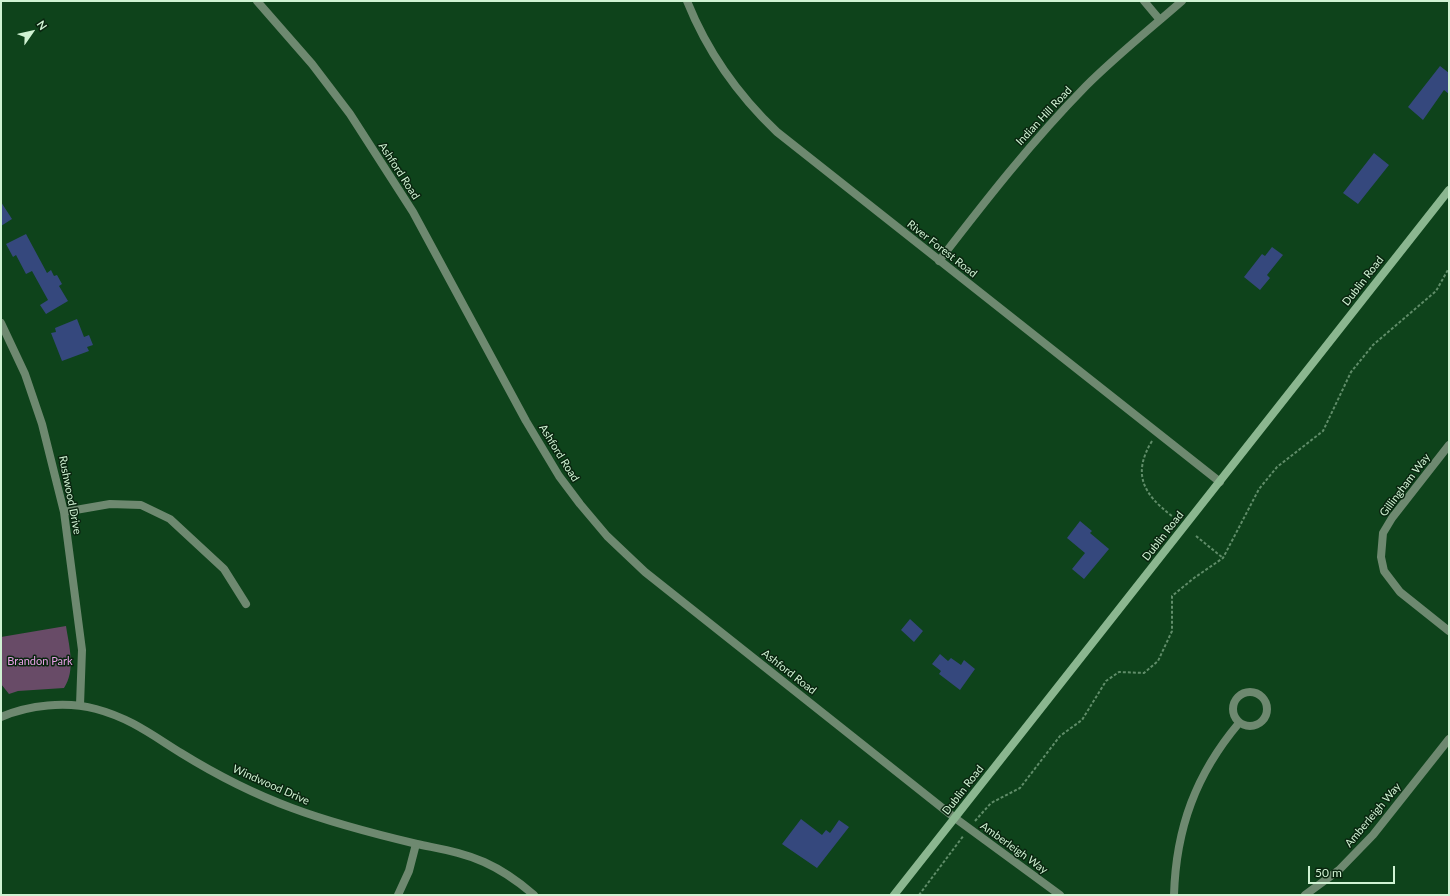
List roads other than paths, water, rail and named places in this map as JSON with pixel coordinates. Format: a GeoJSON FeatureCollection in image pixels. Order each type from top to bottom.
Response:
{"type":"FeatureCollection","features":[{"type":"Feature","properties":{"kind":"main road","name":"Dublin Road"},"geometry":{"type":"LineString","coordinates":[[894,895],[1449,190]]}},
{"type":"Feature","properties":{"kind":"street","name":"Ashford Road"},"geometry":{"type":"LineString","coordinates":[[257,1],[312,64],[350,114],[401,193],[424,232],[526,422],[559,476],[580,504],[612,541],[645,572],[955,818]]}},
{"type":"Feature","properties":{"kind":"street","name":"River Forest Road"},"geometry":{"type":"LineString","coordinates":[[687,1],[700,31],[719,63],[756,112],[777,132],[1220,482]]}},
{"type":"Feature","properties":{"kind":"street"},"geometry":{"type":"LineString","coordinates":[[1144,1],[1160,20]]}},
{"type":"Feature","properties":{"kind":"street","name":"Indian Hill Road"},"geometry":{"type":"LineString","coordinates":[[939,261],[1010,170],[1041,134],[1091,82],[1182,1]]}},
{"type":"Feature","properties":{"kind":"street","name":"Rushwood Drive"},"geometry":{"type":"LineString","coordinates":[[1,323],[24,374],[42,424],[64,512],[82,650],[80,705]]}},
{"type":"Feature","properties":{"kind":"street","name":"Gillingham Way"},"geometry":{"type":"LineString","coordinates":[[1449,445],[1392,518],[1383,533],[1381,557],[1384,571],[1400,592],[1449,630]]}},
{"type":"Feature","properties":{"kind":"street"},"geometry":{"type":"LineString","coordinates":[[64,512],[110,504],[141,505],[170,519],[224,569],[246,604]]}},
{"type":"Feature","properties":{"kind":"street"},"geometry":{"type":"LineString","coordinates":[[1248,692],[1259,695],[1266,704],[1266,715],[1264,720],[1260,724],[1249,726],[1239,723],[1233,713],[1234,702],[1242,694],[1248,692]]}},
{"type":"Feature","properties":{"kind":"street","name":"Windwood Drive"},"geometry":{"type":"LineString","coordinates":[[1,717],[35,707],[80,705],[117,716],[144,728],[182,753],[216,772],[291,808],[335,822],[416,844],[457,852],[485,862],[510,877],[534,895]]}},
{"type":"Feature","properties":{"kind":"street"},"geometry":{"type":"LineString","coordinates":[[1174,895],[1178,854],[1187,810],[1202,776],[1224,740],[1239,723]]}},
{"type":"Feature","properties":{"kind":"street","name":"Amberleigh Way"},"geometry":{"type":"LineString","coordinates":[[1305,895],[1339,870],[1373,835],[1449,739]]}},
{"type":"Feature","properties":{"kind":"street","name":"Amberleigh Way"},"geometry":{"type":"LineString","coordinates":[[955,818],[1060,895]]}},
{"type":"Feature","properties":{"kind":"street"},"geometry":{"type":"LineString","coordinates":[[398,895],[409,871],[416,844]]}},
{"type":"Feature","properties":{"kind":"park label","name":"Brandon Park"},"geometry":{"type":"Point","coordinates":[40,661]}}]}
